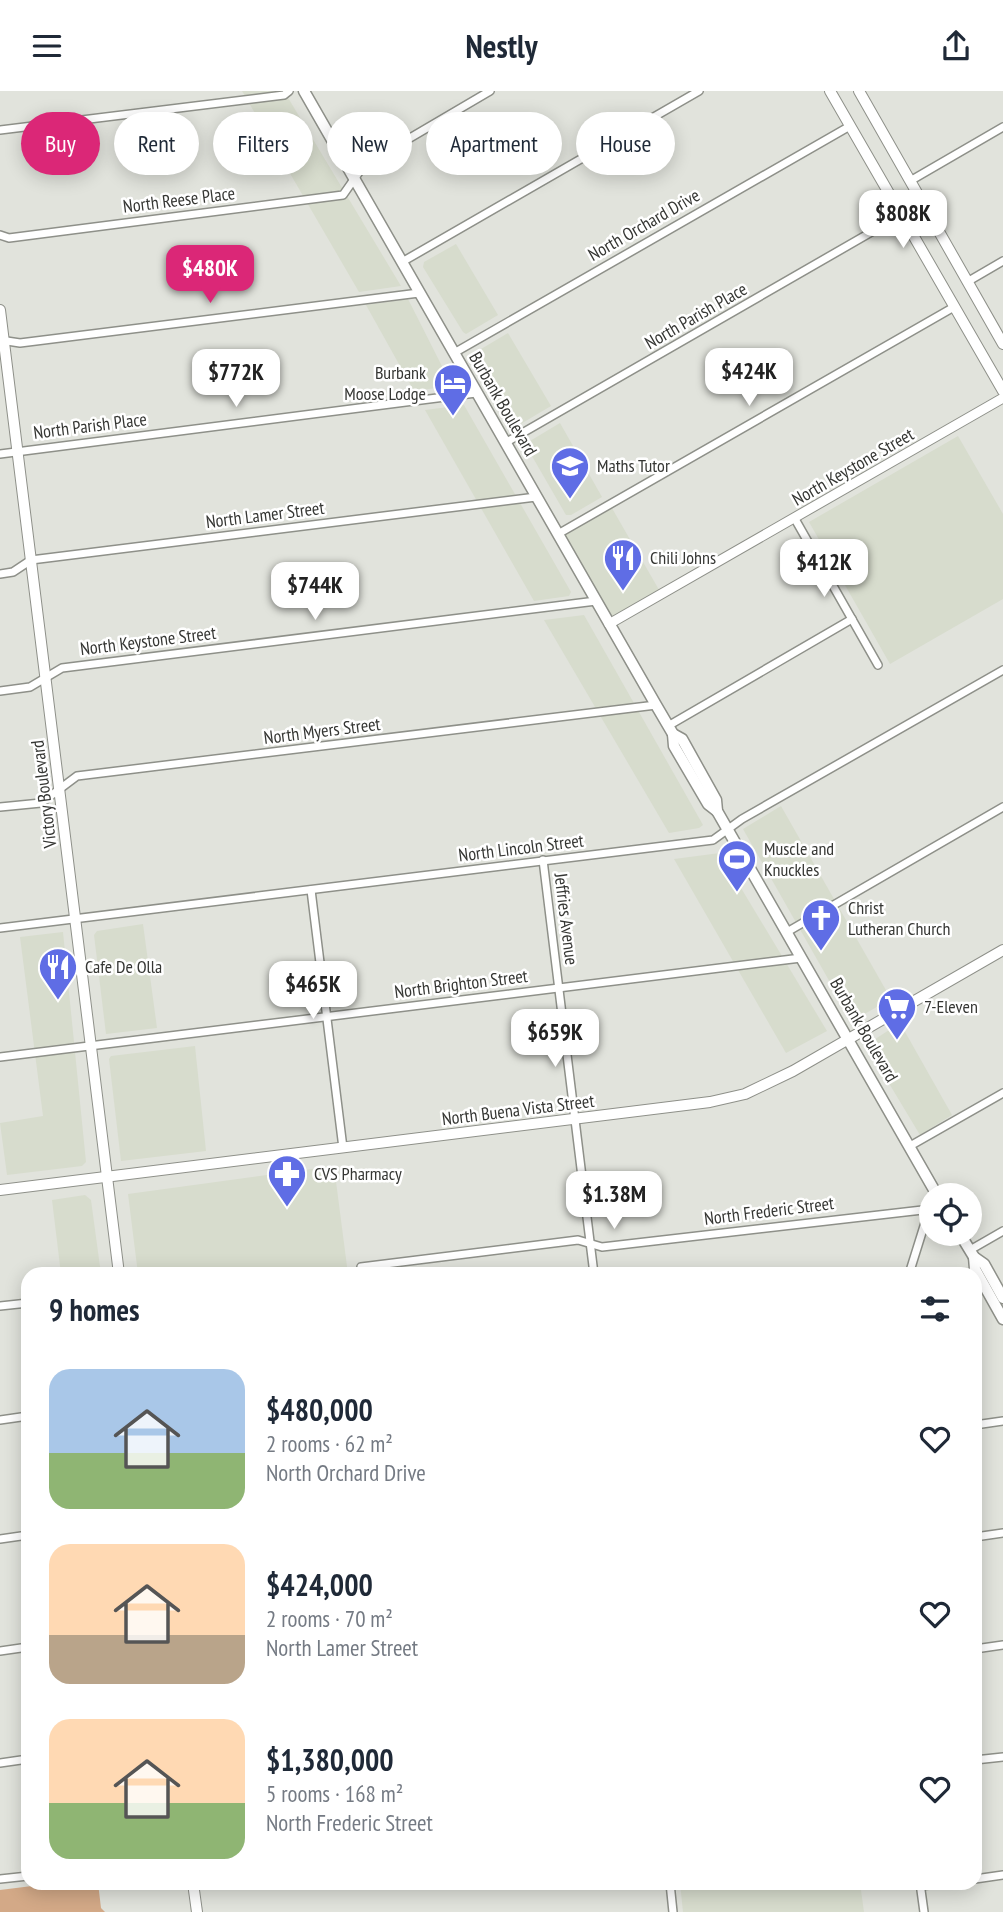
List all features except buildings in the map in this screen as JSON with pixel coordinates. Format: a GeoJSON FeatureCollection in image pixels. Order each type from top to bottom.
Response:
{"type":"FeatureCollection","features":[{"type":"Feature","properties":{"kind":"main road","name":"Burbank Boulevard"},"geometry":{"type":"LineString","coordinates":[[304,91],[671,730],[674,745],[708,804],[717,811],[728,829],[930,1183]]}},
{"type":"Feature","properties":{"kind":"main road"},"geometry":{"type":"LineString","coordinates":[[830,91],[1003,391]]}},
{"type":"Feature","properties":{"kind":"main road"},"geometry":{"type":"LineString","coordinates":[[859,91],[1003,344]]}},
{"type":"Feature","properties":{"kind":"main road","name":"Victory Boulevard"},"geometry":{"type":"LineString","coordinates":[[0,310],[118,1267]]}},
{"type":"Feature","properties":{"kind":"main road","name":"North Buena Vista Street"},"geometry":{"type":"LineString","coordinates":[[0,1190],[710,1102],[745,1094],[792,1072],[1003,950]]}},
{"type":"Feature","properties":{"kind":"main road"},"geometry":{"type":"LineString","coordinates":[[967,1246],[984,1264],[1003,1298]]}},
{"type":"Feature","properties":{"kind":"main road"},"geometry":{"type":"LineString","coordinates":[[972,1254],[975,1267]]}},
{"type":"Feature","properties":{"kind":"main road"},"geometry":{"type":"LineString","coordinates":[[982,1282],[1003,1319]]}},
{"type":"Feature","properties":{"kind":"main road"},"geometry":{"type":"LineString","coordinates":[[195,1890],[197,1912]]}},
{"type":"Feature","properties":{"kind":"street"},"geometry":{"type":"LineString","coordinates":[[0,130],[284,95],[289,91]]}},
{"type":"Feature","properties":{"kind":"street","name":"North Reese Place"},"geometry":{"type":"LineString","coordinates":[[0,235],[9,238],[343,195],[363,165],[490,91]]}},
{"type":"Feature","properties":{"kind":"street"},"geometry":{"type":"LineString","coordinates":[[402,262],[699,91]]}},
{"type":"Feature","properties":{"kind":"street","name":"North Orchard Drive"},"geometry":{"type":"LineString","coordinates":[[454,353],[850,125]]}},
{"type":"Feature","properties":{"kind":"street"},"geometry":{"type":"LineString","coordinates":[[910,181],[1003,127]]}},
{"type":"Feature","properties":{"kind":"street","name":"North Parish Place"},"geometry":{"type":"LineString","coordinates":[[505,443],[901,215]]}},
{"type":"Feature","properties":{"kind":"street"},"geometry":{"type":"LineString","coordinates":[[967,282],[1003,261]]}},
{"type":"Feature","properties":{"kind":"street"},"geometry":{"type":"LineString","coordinates":[[2,340],[20,343],[419,293]]}},
{"type":"Feature","properties":{"kind":"street"},"geometry":{"type":"LineString","coordinates":[[558,534],[954,307]]}},
{"type":"Feature","properties":{"kind":"street","name":"North Parish Place"},"geometry":{"type":"LineString","coordinates":[[0,454],[476,393]]}},
{"type":"Feature","properties":{"kind":"street","name":"North Keystone Street"},"geometry":{"type":"LineString","coordinates":[[609,624],[1003,398]]}},
{"type":"Feature","properties":{"kind":"street","name":"North Lamer Street"},"geometry":{"type":"LineString","coordinates":[[0,573],[13,572],[31,560],[536,497]]}},
{"type":"Feature","properties":{"kind":"street"},"geometry":{"type":"LineString","coordinates":[[794,519],[878,665]]}},
{"type":"Feature","properties":{"kind":"street","name":"North Keystone Street"},"geometry":{"type":"LineString","coordinates":[[0,691],[30,687],[62,668],[596,601]]}},
{"type":"Feature","properties":{"kind":"street"},"geometry":{"type":"LineString","coordinates":[[671,730],[852,619]]}},
{"type":"Feature","properties":{"kind":"street","name":"North Lincoln Street"},"geometry":{"type":"LineString","coordinates":[[0,928],[713,840],[1003,670]]}},
{"type":"Feature","properties":{"kind":"street","name":"North Myers Street"},"geometry":{"type":"LineString","coordinates":[[0,807],[41,803],[77,776],[656,705]]}},
{"type":"Feature","properties":{"kind":"street"},"geometry":{"type":"LineString","coordinates":[[787,932],[1003,807]]}},
{"type":"Feature","properties":{"kind":"street","name":"Jeffries Avenue"},"geometry":{"type":"LineString","coordinates":[[543,860],[593,1267]]}},
{"type":"Feature","properties":{"kind":"street"},"geometry":{"type":"LineString","coordinates":[[312,890],[343,1148]]}},
{"type":"Feature","properties":{"kind":"street","name":"North Brighton Street"},"geometry":{"type":"LineString","coordinates":[[0,1057],[801,958]]}},
{"type":"Feature","properties":{"kind":"street"},"geometry":{"type":"LineString","coordinates":[[910,1146],[1003,1093]]}},
{"type":"Feature","properties":{"kind":"street","name":"North Frederic Street"},"geometry":{"type":"LineString","coordinates":[[361,1267],[578,1240],[602,1247],[919,1209]]}},
{"type":"Feature","properties":{"kind":"street"},"geometry":{"type":"LineString","coordinates":[[972,1254],[1003,1231]]}},
{"type":"Feature","properties":{"kind":"street"},"geometry":{"type":"LineString","coordinates":[[911,1267],[919,1243]]}},
{"type":"Feature","properties":{"kind":"street"},"geometry":{"type":"LineString","coordinates":[[0,1306],[21,1304]]}},
{"type":"Feature","properties":{"kind":"street"},"geometry":{"type":"LineString","coordinates":[[0,1420],[21,1417]]}},
{"type":"Feature","properties":{"kind":"street"},"geometry":{"type":"LineString","coordinates":[[982,1424],[1003,1421]]}},
{"type":"Feature","properties":{"kind":"street"},"geometry":{"type":"LineString","coordinates":[[982,1536],[1003,1533]]}},
{"type":"Feature","properties":{"kind":"street"},"geometry":{"type":"LineString","coordinates":[[0,1539],[21,1536]]}},
{"type":"Feature","properties":{"kind":"street"},"geometry":{"type":"LineString","coordinates":[[982,1648],[1003,1645]]}},
{"type":"Feature","properties":{"kind":"street"},"geometry":{"type":"LineString","coordinates":[[0,1651],[21,1648]]}},
{"type":"Feature","properties":{"kind":"street"},"geometry":{"type":"LineString","coordinates":[[982,1759],[1003,1757]]}},
{"type":"Feature","properties":{"kind":"street"},"geometry":{"type":"LineString","coordinates":[[0,1763],[21,1760]]}},
{"type":"Feature","properties":{"kind":"street"},"geometry":{"type":"LineString","coordinates":[[982,1878],[1003,1875]]}},
{"type":"Feature","properties":{"kind":"street"},"geometry":{"type":"LineString","coordinates":[[0,1879],[21,1877]]}},
{"type":"Feature","properties":{"kind":"street"},"geometry":{"type":"LineString","coordinates":[[671,1890],[673,1912]]}},
{"type":"Feature","properties":{"kind":"street"},"geometry":{"type":"LineString","coordinates":[[922,1890],[924,1912]]}},
{"type":"Feature","properties":{"kind":"shaded area"},"geometry":{"type":"Polygon","coordinates":[[[242,91],[284,91],[297,112],[254,112],[242,91]]]}},
{"type":"Feature","properties":{"kind":"shaded area"},"geometry":{"type":"Polygon","coordinates":[[[313,139],[327,163],[327,175],[334,175],[401,286],[359,292],[291,175],[313,175],[313,139]]]}},
{"type":"Feature","properties":{"kind":"shaded area"},"geometry":{"type":"Polygon","coordinates":[[[456,244],[498,315],[466,334],[423,267],[424,262],[456,244]]]}},
{"type":"Feature","properties":{"kind":"shaded area"},"geometry":{"type":"Polygon","coordinates":[[[408,299],[451,386],[414,391],[366,305],[408,299]]]}},
{"type":"Feature","properties":{"kind":"shaded area"},"geometry":{"type":"Polygon","coordinates":[[[508,333],[551,406],[519,425],[514,423],[476,357],[476,352],[508,333]]]}},
{"type":"Feature","properties":{"kind":"shaded area"},"geometry":{"type":"Polygon","coordinates":[[[464,405],[571,592],[569,596],[534,601],[425,410],[464,405]]]}},
{"type":"Feature","properties":{"kind":"shaded area"},"geometry":{"type":"Polygon","coordinates":[[[560,423],[602,497],[571,515],[566,515],[525,444],[560,423]]]}},
{"type":"Feature","properties":{"kind":"shaded area"},"geometry":{"type":"Polygon","coordinates":[[[958,436],[1003,514],[1003,599],[890,664],[809,522],[958,436]]]}},
{"type":"Feature","properties":{"kind":"shaded area"},"geometry":{"type":"Polygon","coordinates":[[[609,503],[662,595],[611,620],[560,533],[609,503]]]}},
{"type":"Feature","properties":{"kind":"shaded area"},"geometry":{"type":"Polygon","coordinates":[[[584,615],[703,825],[699,828],[669,833],[544,620],[584,615]]]}},
{"type":"Feature","properties":{"kind":"shaded area"},"geometry":{"type":"Polygon","coordinates":[[[781,806],[891,999],[852,1021],[743,829],[781,806]]]}},
{"type":"Feature","properties":{"kind":"shaded area"},"geometry":{"type":"Polygon","coordinates":[[[720,853],[827,1031],[786,1053],[674,859],[720,853]]]}},
{"type":"Feature","properties":{"kind":"shaded area"},"geometry":{"type":"Polygon","coordinates":[[[143,924],[157,1028],[106,1034],[94,935],[97,931],[143,924]]]}},
{"type":"Feature","properties":{"kind":"shaded area"},"geometry":{"type":"Polygon","coordinates":[[[63,932],[86,1162],[82,1166],[7,1175],[0,1123],[43,1116],[20,937],[63,932]]]}},
{"type":"Feature","properties":{"kind":"shaded area"},"geometry":{"type":"Polygon","coordinates":[[[900,1023],[952,1115],[920,1135],[866,1045],[900,1023]]]}},
{"type":"Feature","properties":{"kind":"shaded area"},"geometry":{"type":"Polygon","coordinates":[[[195,1046],[206,1151],[121,1161],[109,1059],[111,1056],[195,1046]]]}},
{"type":"Feature","properties":{"kind":"shaded area"},"geometry":{"type":"Polygon","coordinates":[[[334,1166],[347,1267],[137,1267],[128,1194],[334,1166]]]}},
{"type":"Feature","properties":{"kind":"shaded area"},"geometry":{"type":"Polygon","coordinates":[[[85,1195],[91,1200],[100,1267],[60,1267],[52,1200],[85,1195]]]}},
{"type":"Feature","properties":{"kind":"shaded area"},"geometry":{"type":"Polygon","coordinates":[[[21,1887],[21,1890],[99,1890],[101,1908],[105,1912],[0,1912],[0,1890],[21,1887]]]}},
{"type":"Feature","properties":{"kind":"shaded area"},"geometry":{"type":"Polygon","coordinates":[[[681,1890],[861,1890],[864,1912],[683,1912],[681,1890]]]}},
{"type":"Feature","properties":{"kind":"place","name":"Burbank Moose Lodge"},"geometry":{"type":"Point","coordinates":[453,417]}},
{"type":"Feature","properties":{"kind":"place","name":"Maths Tutor"},"geometry":{"type":"Point","coordinates":[570,500]}},
{"type":"Feature","properties":{"kind":"place","name":"Chili Johns"},"geometry":{"type":"Point","coordinates":[623,592]}},
{"type":"Feature","properties":{"kind":"place","name":"Muscle and Knuckles"},"geometry":{"type":"Point","coordinates":[737,893]}},
{"type":"Feature","properties":{"kind":"place","name":"Christ Lutheran Church"},"geometry":{"type":"Point","coordinates":[821,952]}},
{"type":"Feature","properties":{"kind":"place","name":"Cafe De Olla"},"geometry":{"type":"Point","coordinates":[58,1001]}},
{"type":"Feature","properties":{"kind":"place","name":"7-Eleven"},"geometry":{"type":"Point","coordinates":[897,1041]}},
{"type":"Feature","properties":{"kind":"place","name":"CVS Pharmacy"},"geometry":{"type":"Point","coordinates":[287,1208]}}]}
